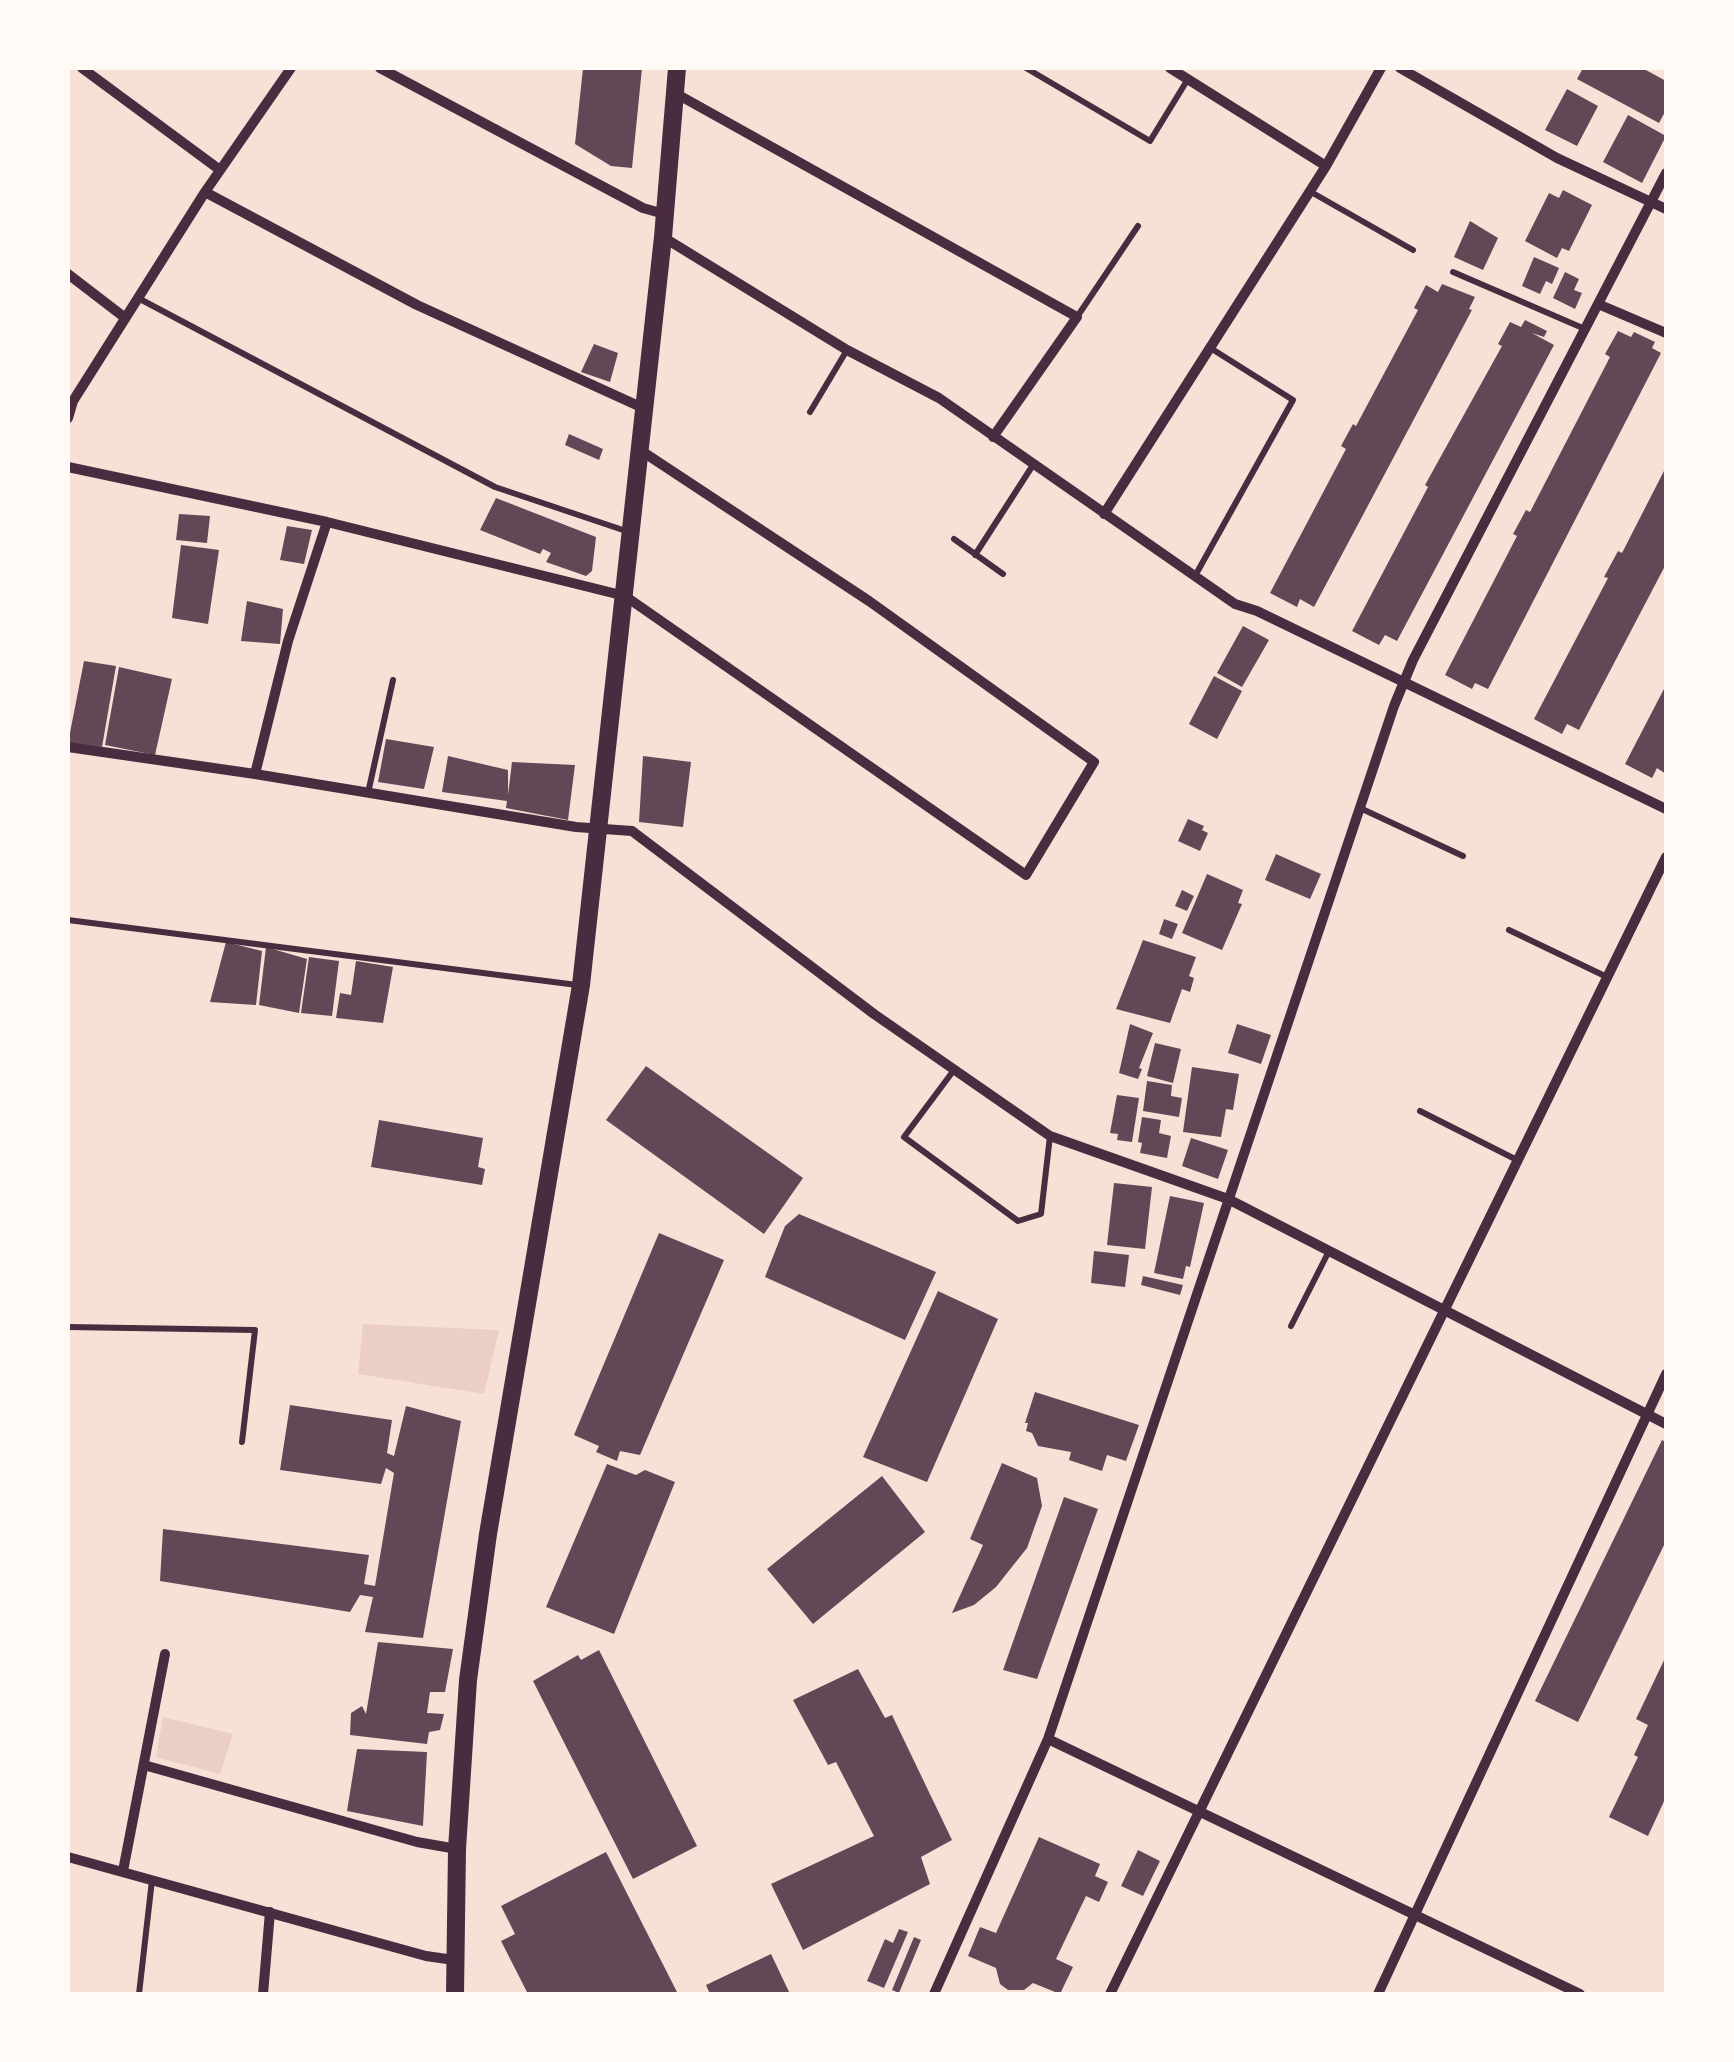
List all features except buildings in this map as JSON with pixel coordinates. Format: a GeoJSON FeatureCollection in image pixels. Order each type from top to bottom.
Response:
{"type":"FeatureCollection","features":[{"type":"Feature","properties":{"kind":"main road"},"geometry":{"type":"LineString","coordinates":[[455,1994],[457,1848],[468,1680],[488,1534],[580,985],[625,596],[677,68]]}},
{"type":"Feature","properties":{"kind":"street"},"geometry":{"type":"LineString","coordinates":[[82,68],[220,170]]}},
{"type":"Feature","properties":{"kind":"street"},"geometry":{"type":"LineString","coordinates":[[68,418],[70,401],[136,297],[291,68]]}},
{"type":"Feature","properties":{"kind":"street"},"geometry":{"type":"LineString","coordinates":[[380,68],[644,208],[664,214]]}},
{"type":"Feature","properties":{"kind":"street"},"geometry":{"type":"LineString","coordinates":[[1170,68],[1326,166]]}},
{"type":"Feature","properties":{"kind":"street"},"geometry":{"type":"LineString","coordinates":[[1104,514],[1326,166],[1381,68]]}},
{"type":"Feature","properties":{"kind":"street"},"geometry":{"type":"LineString","coordinates":[[1400,68],[1557,158],[1666,209]]}},
{"type":"Feature","properties":{"kind":"street"},"geometry":{"type":"LineString","coordinates":[[675,93],[1077,317],[992,437]]}},
{"type":"Feature","properties":{"kind":"street"},"geometry":{"type":"LineString","coordinates":[[934,1994],[1048,1739],[1404,683],[1666,173]]}},
{"type":"Feature","properties":{"kind":"street"},"geometry":{"type":"LineString","coordinates":[[205,192],[417,305],[643,408]]}},
{"type":"Feature","properties":{"kind":"street"},"geometry":{"type":"LineString","coordinates":[[662,238],[847,350],[939,398],[1235,604],[1258,611],[1666,810]]}},
{"type":"Feature","properties":{"kind":"street"},"geometry":{"type":"LineString","coordinates":[[68,274],[124,318]]}},
{"type":"Feature","properties":{"kind":"street"},"geometry":{"type":"LineString","coordinates":[[1598,304],[1666,333]]}},
{"type":"Feature","properties":{"kind":"street"},"geometry":{"type":"LineString","coordinates":[[68,467],[327,522],[625,596],[1026,875],[1094,762],[869,601],[640,450]]}},
{"type":"Feature","properties":{"kind":"street"},"geometry":{"type":"LineString","coordinates":[[255,774],[288,641],[327,522]]}},
{"type":"Feature","properties":{"kind":"street"},"geometry":{"type":"LineString","coordinates":[[68,748],[632,831],[874,1014],[1050,1136],[1228,1198],[1666,1424]]}},
{"type":"Feature","properties":{"kind":"street"},"geometry":{"type":"LineString","coordinates":[[1110,1994],[1666,857]]}},
{"type":"Feature","properties":{"kind":"street"},"geometry":{"type":"LineString","coordinates":[[1378,1994],[1666,1374]]}},
{"type":"Feature","properties":{"kind":"street"},"geometry":{"type":"LineString","coordinates":[[123,1871],[165,1654]]}},
{"type":"Feature","properties":{"kind":"street"},"geometry":{"type":"LineString","coordinates":[[1048,1739],[1580,1994]]}},
{"type":"Feature","properties":{"kind":"street"},"geometry":{"type":"LineString","coordinates":[[144,1765],[417,1842],[457,1848]]}},
{"type":"Feature","properties":{"kind":"street"},"geometry":{"type":"LineString","coordinates":[[68,1857],[454,1960]]}},
{"type":"Feature","properties":{"kind":"street"},"geometry":{"type":"LineString","coordinates":[[263,1994],[270,1912]]}},
{"type":"Feature","properties":{"kind":"lane"},"geometry":{"type":"LineString","coordinates":[[1026,68],[1150,142],[1188,78]]}},
{"type":"Feature","properties":{"kind":"lane"},"geometry":{"type":"LineString","coordinates":[[1310,191],[1412,250]]}},
{"type":"Feature","properties":{"kind":"lane"},"geometry":{"type":"LineString","coordinates":[[1077,317],[1138,226]]}},
{"type":"Feature","properties":{"kind":"lane"},"geometry":{"type":"LineString","coordinates":[[1453,272],[1584,329]]}},
{"type":"Feature","properties":{"kind":"lane"},"geometry":{"type":"LineString","coordinates":[[136,297],[495,487],[631,533]]}},
{"type":"Feature","properties":{"kind":"lane"},"geometry":{"type":"LineString","coordinates":[[1194,577],[1293,400],[1212,349]]}},
{"type":"Feature","properties":{"kind":"lane"},"geometry":{"type":"LineString","coordinates":[[810,412],[847,350]]}},
{"type":"Feature","properties":{"kind":"lane"},"geometry":{"type":"LineString","coordinates":[[975,555],[1033,465]]}},
{"type":"Feature","properties":{"kind":"lane"},"geometry":{"type":"LineString","coordinates":[[954,539],[1002,574]]}},
{"type":"Feature","properties":{"kind":"lane"},"geometry":{"type":"LineString","coordinates":[[368,792],[394,680]]}},
{"type":"Feature","properties":{"kind":"lane"},"geometry":{"type":"LineString","coordinates":[[1359,808],[1463,856]]}},
{"type":"Feature","properties":{"kind":"lane"},"geometry":{"type":"LineString","coordinates":[[68,920],[580,985]]}},
{"type":"Feature","properties":{"kind":"lane"},"geometry":{"type":"LineString","coordinates":[[1509,930],[1607,978]]}},
{"type":"Feature","properties":{"kind":"lane"},"geometry":{"type":"LineString","coordinates":[[954,1070],[904,1136],[1018,1221],[1041,1214],[1050,1136]]}},
{"type":"Feature","properties":{"kind":"lane"},"geometry":{"type":"LineString","coordinates":[[1420,1111],[1520,1161]]}},
{"type":"Feature","properties":{"kind":"lane"},"geometry":{"type":"LineString","coordinates":[[1291,1326],[1329,1250]]}},
{"type":"Feature","properties":{"kind":"lane"},"geometry":{"type":"LineString","coordinates":[[68,1326],[255,1330],[242,1442]]}},
{"type":"Feature","properties":{"kind":"lane"},"geometry":{"type":"LineString","coordinates":[[139,1994],[152,1879]]}},
{"type":"Feature","properties":{"kind":"shaded area"},"geometry":{"type":"Polygon","coordinates":[[[363,1324],[499,1330],[484,1394],[358,1374],[363,1324]]]}},
{"type":"Feature","properties":{"kind":"shaded area"},"geometry":{"type":"Polygon","coordinates":[[[163,1717],[233,1734],[220,1774],[156,1757],[163,1717]]]}}]}
